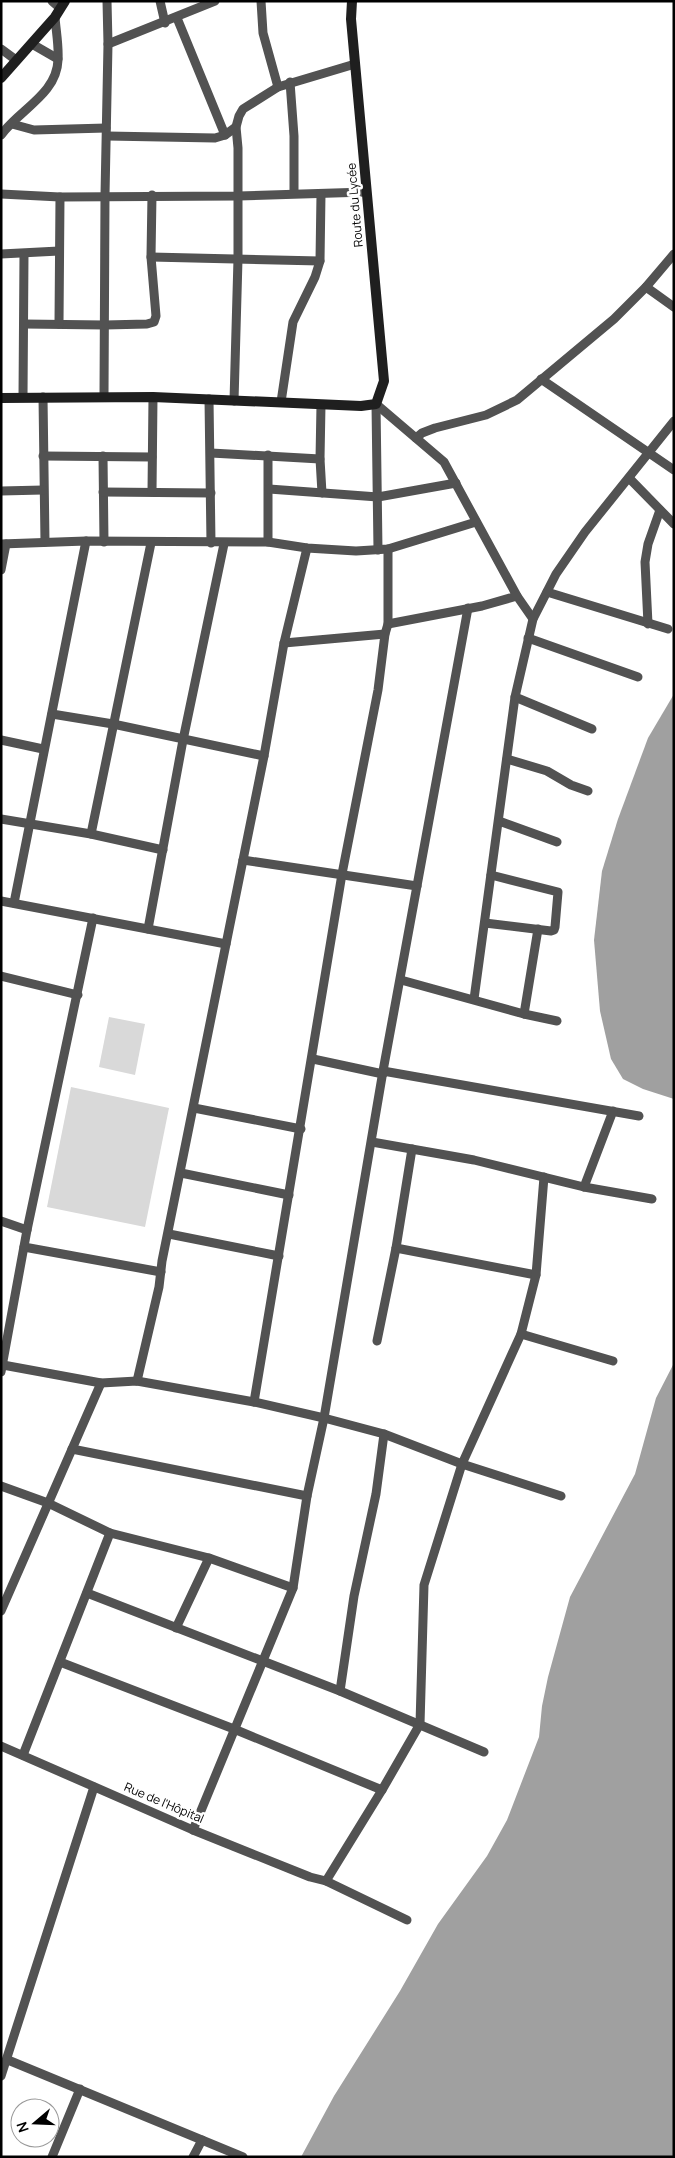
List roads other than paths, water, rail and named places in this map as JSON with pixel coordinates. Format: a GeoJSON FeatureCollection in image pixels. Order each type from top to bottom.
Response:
{"type":"FeatureCollection","features":[{"type":"Feature","properties":{"kind":"main road","name":"Route du Lycée"},"geometry":{"type":"LineString","coordinates":[[352,1],[351,19],[384,381],[376,404]]}},
{"type":"Feature","properties":{"kind":"main road"},"geometry":{"type":"LineString","coordinates":[[1,78],[60,9]]}},
{"type":"Feature","properties":{"kind":"main road"},"geometry":{"type":"LineString","coordinates":[[1,398],[153,397],[322,405],[361,406],[376,404]]}},
{"type":"Feature","properties":{"kind":"street"},"geometry":{"type":"LineString","coordinates":[[1,135],[46,90],[56,72],[60,9],[52,1]]}},
{"type":"Feature","properties":{"kind":"street"},"geometry":{"type":"LineString","coordinates":[[104,397],[107,1]]}},
{"type":"Feature","properties":{"kind":"street"},"geometry":{"type":"LineString","coordinates":[[160,1],[165,23]]}},
{"type":"Feature","properties":{"kind":"street"},"geometry":{"type":"LineString","coordinates":[[108,44],[165,23],[214,1]]}},
{"type":"Feature","properties":{"kind":"street"},"geometry":{"type":"LineString","coordinates":[[261,1],[263,33],[278,87]]}},
{"type":"Feature","properties":{"kind":"street"},"geometry":{"type":"LineString","coordinates":[[177,18],[225,135]]}},
{"type":"Feature","properties":{"kind":"street"},"geometry":{"type":"LineString","coordinates":[[32,44],[58,60]]}},
{"type":"Feature","properties":{"kind":"street"},"geometry":{"type":"LineString","coordinates":[[1,49],[16,60]]}},
{"type":"Feature","properties":{"kind":"street"},"geometry":{"type":"LineString","coordinates":[[234,401],[238,258],[238,148],[236,127],[243,109],[278,87],[355,64]]}},
{"type":"Feature","properties":{"kind":"street"},"geometry":{"type":"LineString","coordinates":[[290,82],[294,136],[294,193]]}},
{"type":"Feature","properties":{"kind":"street"},"geometry":{"type":"LineString","coordinates":[[12,124],[34,130],[215,138],[225,135],[236,127]]}},
{"type":"Feature","properties":{"kind":"street"},"geometry":{"type":"LineString","coordinates":[[1,194],[60,196],[238,196],[366,192]]}},
{"type":"Feature","properties":{"kind":"street"},"geometry":{"type":"LineString","coordinates":[[281,402],[293,322],[315,277],[320,261],[321,194]]}},
{"type":"Feature","properties":{"kind":"street"},"geometry":{"type":"LineString","coordinates":[[24,324],[147,324],[155,320],[151,257],[152,195]]}},
{"type":"Feature","properties":{"kind":"street"},"geometry":{"type":"LineString","coordinates":[[59,324],[60,196]]}},
{"type":"Feature","properties":{"kind":"street"},"geometry":{"type":"LineString","coordinates":[[1,254],[59,251]]}},
{"type":"Feature","properties":{"kind":"street"},"geometry":{"type":"LineString","coordinates":[[23,397],[24,254]]}},
{"type":"Feature","properties":{"kind":"street"},"geometry":{"type":"LineString","coordinates":[[416,438],[422,433],[435,428],[486,415],[517,400],[614,319],[646,287],[674,254]]}},
{"type":"Feature","properties":{"kind":"street"},"geometry":{"type":"LineString","coordinates":[[151,257],[320,261]]}},
{"type":"Feature","properties":{"kind":"street"},"geometry":{"type":"LineString","coordinates":[[646,287],[674,307]]}},
{"type":"Feature","properties":{"kind":"street"},"geometry":{"type":"LineString","coordinates":[[540,380],[650,452],[674,470]]}},
{"type":"Feature","properties":{"kind":"street"},"geometry":{"type":"LineString","coordinates":[[42,397],[45,542]]}},
{"type":"Feature","properties":{"kind":"street"},"geometry":{"type":"LineString","coordinates":[[152,492],[153,397]]}},
{"type":"Feature","properties":{"kind":"street"},"geometry":{"type":"LineString","coordinates":[[209,399],[211,543]]}},
{"type":"Feature","properties":{"kind":"street"},"geometry":{"type":"LineString","coordinates":[[376,404],[400,427],[444,462],[517,596],[532,619]]}},
{"type":"Feature","properties":{"kind":"street"},"geometry":{"type":"LineString","coordinates":[[376,404],[378,550]]}},
{"type":"Feature","properties":{"kind":"street"},"geometry":{"type":"LineString","coordinates":[[322,405],[320,459],[322,493]]}},
{"type":"Feature","properties":{"kind":"street"},"geometry":{"type":"LineString","coordinates":[[474,999],[515,697],[532,619],[556,574],[585,532],[674,421]]}},
{"type":"Feature","properties":{"kind":"street"},"geometry":{"type":"LineString","coordinates":[[211,453],[320,459]]}},
{"type":"Feature","properties":{"kind":"street"},"geometry":{"type":"LineString","coordinates":[[268,455],[268,542]]}},
{"type":"Feature","properties":{"kind":"street"},"geometry":{"type":"LineString","coordinates":[[43,456],[152,457]]}},
{"type":"Feature","properties":{"kind":"street"},"geometry":{"type":"LineString","coordinates":[[103,456],[104,542]]}},
{"type":"Feature","properties":{"kind":"street"},"geometry":{"type":"LineString","coordinates":[[629,478],[674,524]]}},
{"type":"Feature","properties":{"kind":"street"},"geometry":{"type":"LineString","coordinates":[[269,489],[378,497],[456,483]]}},
{"type":"Feature","properties":{"kind":"street"},"geometry":{"type":"LineString","coordinates":[[1,491],[43,490]]}},
{"type":"Feature","properties":{"kind":"street"},"geometry":{"type":"LineString","coordinates":[[103,492],[211,493]]}},
{"type":"Feature","properties":{"kind":"street"},"geometry":{"type":"LineString","coordinates":[[648,624],[648,581],[645,562],[648,544],[660,510]]}},
{"type":"Feature","properties":{"kind":"street"},"geometry":{"type":"LineString","coordinates":[[1,570],[4,544],[86,541],[224,544],[268,542],[306,548],[356,551],[378,550],[388,549],[476,522]]}},
{"type":"Feature","properties":{"kind":"street"},"geometry":{"type":"LineString","coordinates":[[14,903],[43,749],[52,714],[86,541]]}},
{"type":"Feature","properties":{"kind":"street"},"geometry":{"type":"LineString","coordinates":[[91,834],[150,543]]}},
{"type":"Feature","properties":{"kind":"street"},"geometry":{"type":"LineString","coordinates":[[148,929],[183,740],[224,544]]}},
{"type":"Feature","properties":{"kind":"street"},"geometry":{"type":"LineString","coordinates":[[137,1381],[181,1174],[264,756],[284,643],[306,548]]}},
{"type":"Feature","properties":{"kind":"street"},"geometry":{"type":"LineString","coordinates":[[254,1402],[342,874],[378,690],[388,624],[388,549]]}},
{"type":"Feature","properties":{"kind":"street"},"geometry":{"type":"LineString","coordinates":[[547,592],[668,629]]}},
{"type":"Feature","properties":{"kind":"street"},"geometry":{"type":"LineString","coordinates":[[388,624],[517,596]]}},
{"type":"Feature","properties":{"kind":"street"},"geometry":{"type":"LineString","coordinates":[[193,1830],[293,1588],[307,1496],[324,1418],[383,1072],[468,608]]}},
{"type":"Feature","properties":{"kind":"street"},"geometry":{"type":"LineString","coordinates":[[284,643],[385,634]]}},
{"type":"Feature","properties":{"kind":"street"},"geometry":{"type":"LineString","coordinates":[[528,638],[638,677]]}},
{"type":"Feature","properties":{"kind":"street"},"geometry":{"type":"LineString","coordinates":[[515,697],[592,729]]}},
{"type":"Feature","properties":{"kind":"street"},"geometry":{"type":"LineString","coordinates":[[52,714],[113,724],[264,756]]}},
{"type":"Feature","properties":{"kind":"street"},"geometry":{"type":"LineString","coordinates":[[1,740],[43,749]]}},
{"type":"Feature","properties":{"kind":"street"},"geometry":{"type":"LineString","coordinates":[[507,759],[547,771],[571,785],[588,791]]}},
{"type":"Feature","properties":{"kind":"street"},"geometry":{"type":"LineString","coordinates":[[1,818],[91,834],[163,850]]}},
{"type":"Feature","properties":{"kind":"street"},"geometry":{"type":"LineString","coordinates":[[499,821],[557,842]]}},
{"type":"Feature","properties":{"kind":"street"},"geometry":{"type":"LineString","coordinates":[[243,860],[417,886]]}},
{"type":"Feature","properties":{"kind":"street"},"geometry":{"type":"LineString","coordinates":[[485,924],[554,930],[558,892],[491,875]]}},
{"type":"Feature","properties":{"kind":"street"},"geometry":{"type":"LineString","coordinates":[[1,901],[226,944]]}},
{"type":"Feature","properties":{"kind":"street"},"geometry":{"type":"LineString","coordinates":[[93,918],[27,1230],[2,1368],[101,1383],[137,1381],[254,1402],[384,1434],[462,1464],[562,1496]]}},
{"type":"Feature","properties":{"kind":"street"},"geometry":{"type":"LineString","coordinates":[[524,1014],[538,928]]}},
{"type":"Feature","properties":{"kind":"street"},"geometry":{"type":"LineString","coordinates":[[1,976],[78,995]]}},
{"type":"Feature","properties":{"kind":"street"},"geometry":{"type":"LineString","coordinates":[[401,980],[524,1014],[557,1021]]}},
{"type":"Feature","properties":{"kind":"street"},"geometry":{"type":"LineString","coordinates":[[312,1059],[639,1116]]}},
{"type":"Feature","properties":{"kind":"street"},"geometry":{"type":"LineString","coordinates":[[194,1108],[301,1129]]}},
{"type":"Feature","properties":{"kind":"street"},"geometry":{"type":"LineString","coordinates":[[584,1187],[613,1111]]}},
{"type":"Feature","properties":{"kind":"street"},"geometry":{"type":"LineString","coordinates":[[372,1142],[474,1160],[584,1187],[652,1199]]}},
{"type":"Feature","properties":{"kind":"street"},"geometry":{"type":"LineString","coordinates":[[377,1341],[396,1248],[412,1149]]}},
{"type":"Feature","properties":{"kind":"street"},"geometry":{"type":"LineString","coordinates":[[181,1174],[289,1195]]}},
{"type":"Feature","properties":{"kind":"street"},"geometry":{"type":"LineString","coordinates":[[322,1881],[382,1790],[420,1724],[424,1585],[462,1464],[521,1334],[536,1275],[544,1177]]}},
{"type":"Feature","properties":{"kind":"street"},"geometry":{"type":"LineString","coordinates":[[1,1221],[27,1230]]}},
{"type":"Feature","properties":{"kind":"street"},"geometry":{"type":"LineString","coordinates":[[169,1234],[279,1256]]}},
{"type":"Feature","properties":{"kind":"street"},"geometry":{"type":"LineString","coordinates":[[24,1247],[160,1272]]}},
{"type":"Feature","properties":{"kind":"street"},"geometry":{"type":"LineString","coordinates":[[396,1248],[536,1275]]}},
{"type":"Feature","properties":{"kind":"street"},"geometry":{"type":"LineString","coordinates":[[521,1334],[613,1361]]}},
{"type":"Feature","properties":{"kind":"street"},"geometry":{"type":"LineString","coordinates":[[1,1611],[101,1383]]}},
{"type":"Feature","properties":{"kind":"street"},"geometry":{"type":"LineString","coordinates":[[340,1691],[354,1596],[376,1494],[384,1434]]}},
{"type":"Feature","properties":{"kind":"street"},"geometry":{"type":"LineString","coordinates":[[72,1449],[307,1496]]}},
{"type":"Feature","properties":{"kind":"street"},"geometry":{"type":"LineString","coordinates":[[1,1486],[48,1503],[110,1532],[209,1558],[293,1588]]}},
{"type":"Feature","properties":{"kind":"street"},"geometry":{"type":"LineString","coordinates":[[23,1755],[110,1532]]}},
{"type":"Feature","properties":{"kind":"street"},"geometry":{"type":"LineString","coordinates":[[176,1628],[209,1558]]}},
{"type":"Feature","properties":{"kind":"street"},"geometry":{"type":"LineString","coordinates":[[87,1593],[340,1691],[484,1752]]}},
{"type":"Feature","properties":{"kind":"street"},"geometry":{"type":"LineString","coordinates":[[60,1662],[234,1729],[382,1790]]}},
{"type":"Feature","properties":{"kind":"street","name":"Rue de l'Hôpital"},"geometry":{"type":"LineString","coordinates":[[1,1746],[193,1830],[322,1881],[407,1920]]}},
{"type":"Feature","properties":{"kind":"street"},"geometry":{"type":"LineString","coordinates":[[1,2076],[8,2060],[94,1786]]}},
{"type":"Feature","properties":{"kind":"street"},"geometry":{"type":"LineString","coordinates":[[8,2060],[243,2157]]}},
{"type":"Feature","properties":{"kind":"street"},"geometry":{"type":"LineString","coordinates":[[52,2157],[80,2090]]}},
{"type":"Feature","properties":{"kind":"street"},"geometry":{"type":"LineString","coordinates":[[192,2157],[202,2140]]}}]}
